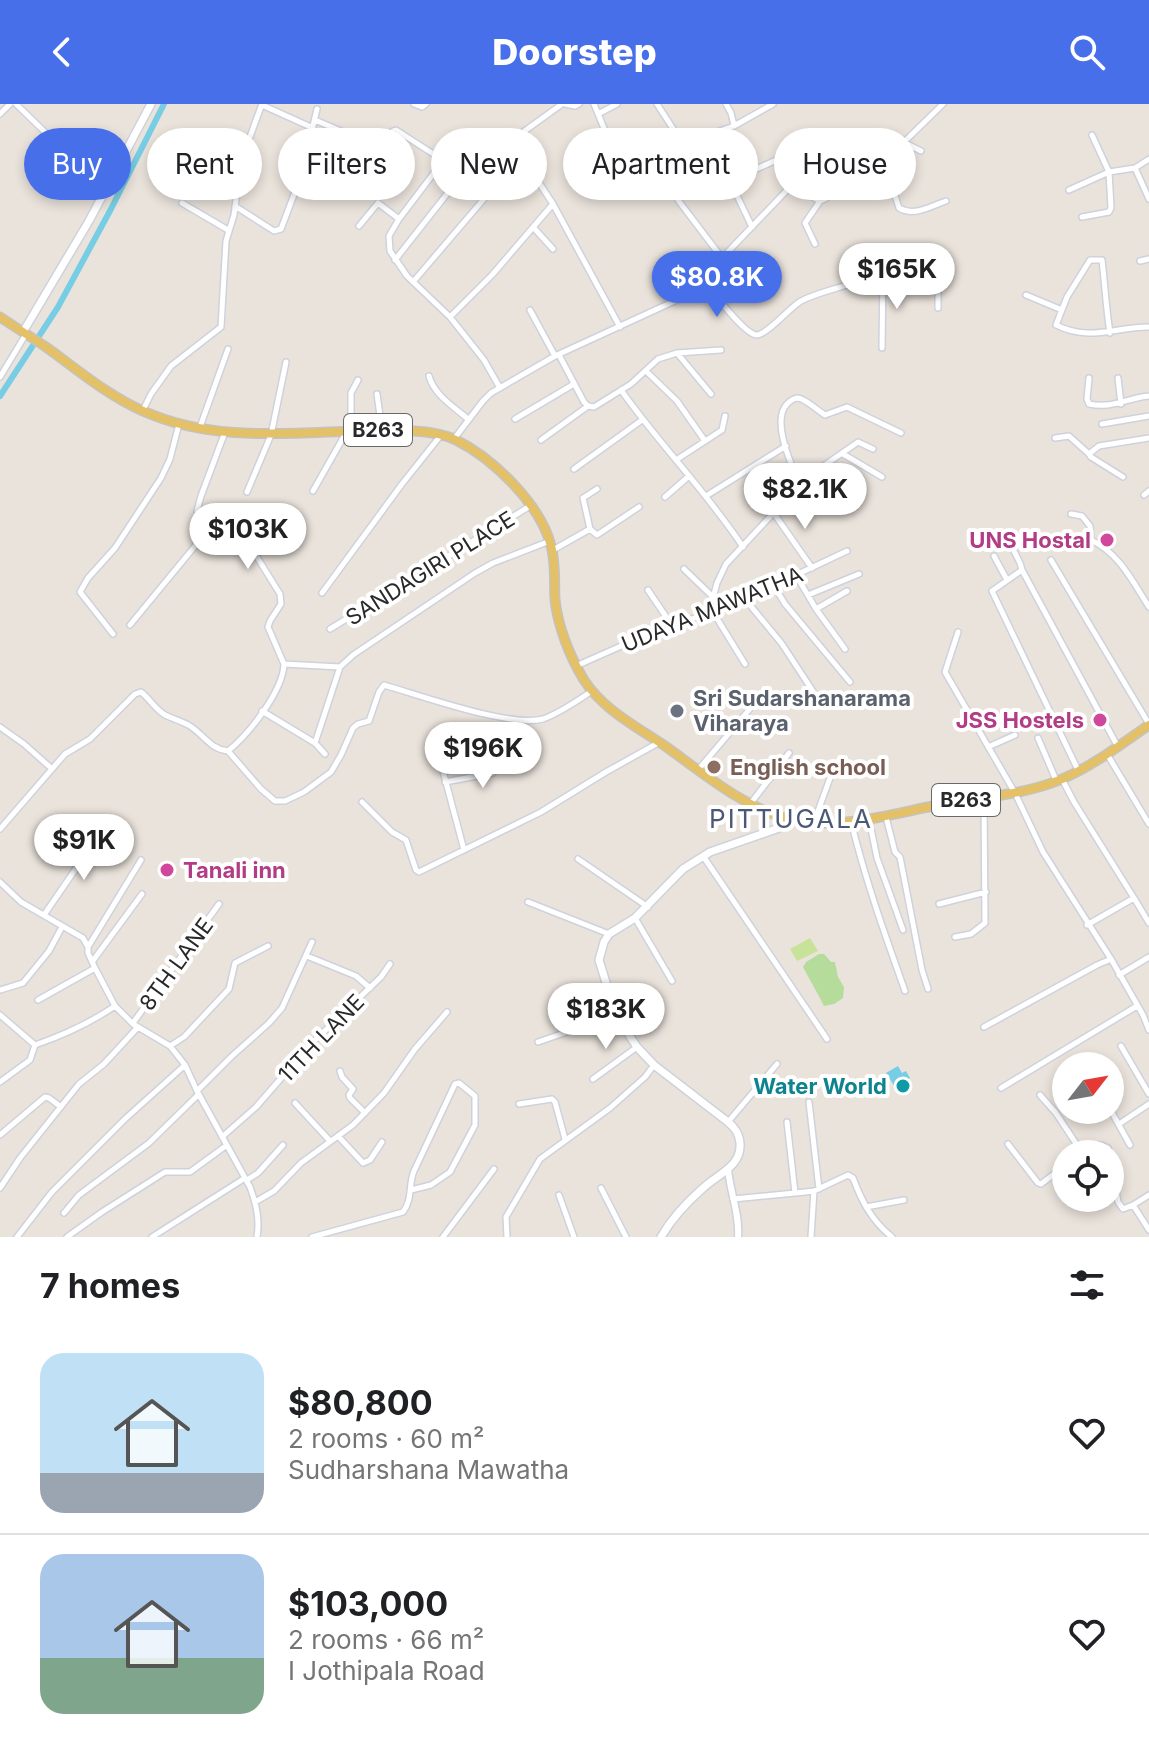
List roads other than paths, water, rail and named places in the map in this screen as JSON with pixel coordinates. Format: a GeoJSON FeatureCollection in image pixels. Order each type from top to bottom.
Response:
{"type":"FeatureCollection","features":[{"type":"Feature","properties":{"kind":"main road"},"geometry":{"type":"LineString","coordinates":[[26,334],[151,104]]}},
{"type":"Feature","properties":{"kind":"main road","name":"B263"},"geometry":{"type":"LineString","coordinates":[[0,317],[108,393],[143,411],[179,424],[225,432],[271,435],[382,430],[415,431],[454,439],[509,479],[530,505],[551,545],[555,603],[561,628],[576,666],[592,691],[620,715],[698,770],[750,803],[792,820],[814,823],[886,817],[1015,793],[1079,771],[1149,724]]}},
{"type":"Feature","properties":{"kind":"main road"},"geometry":{"type":"LineString","coordinates":[[661,1237],[671,1220],[703,1187],[734,1163],[740,1148],[739,1134],[654,1065],[637,1047],[616,1015],[599,960],[604,942],[609,934],[648,907],[683,869],[703,856],[782,827],[792,820]]}},
{"type":"Feature","properties":{"kind":"street"},"geometry":{"type":"LineString","coordinates":[[0,114],[13,104],[40,128]]}},
{"type":"Feature","properties":{"kind":"street"},"geometry":{"type":"LineString","coordinates":[[143,411],[171,366],[221,327],[224,252],[228,230],[234,215],[241,161],[262,104],[313,128],[317,109]]}},
{"type":"Feature","properties":{"kind":"street"},"geometry":{"type":"LineString","coordinates":[[414,104],[422,107],[426,104]]}},
{"type":"Feature","properties":{"kind":"street"},"geometry":{"type":"LineString","coordinates":[[579,104],[564,104],[519,135],[518,143],[524,160],[553,204],[620,327]]}},
{"type":"Feature","properties":{"kind":"street"},"geometry":{"type":"LineString","coordinates":[[594,104],[604,128]]}},
{"type":"Feature","properties":{"kind":"street"},"geometry":{"type":"LineString","coordinates":[[598,114],[617,104]]}},
{"type":"Feature","properties":{"kind":"street"},"geometry":{"type":"LineString","coordinates":[[657,104],[673,128]]}},
{"type":"Feature","properties":{"kind":"street"},"geometry":{"type":"LineString","coordinates":[[726,104],[734,126]]}},
{"type":"Feature","properties":{"kind":"street"},"geometry":{"type":"LineString","coordinates":[[728,128],[773,104]]}},
{"type":"Feature","properties":{"kind":"street"},"geometry":{"type":"LineString","coordinates":[[916,130],[943,104]]}},
{"type":"Feature","properties":{"kind":"street"},"geometry":{"type":"LineString","coordinates":[[315,120],[378,147],[386,144],[393,131],[400,131],[438,157],[440,165],[389,236],[390,251],[413,283],[450,317],[484,360],[500,388]]}},
{"type":"Feature","properties":{"kind":"street"},"geometry":{"type":"LineString","coordinates":[[1082,217],[1109,212],[1111,208],[1109,172],[1092,135]]}},
{"type":"Feature","properties":{"kind":"street"},"geometry":{"type":"LineString","coordinates":[[916,148],[921,151]]}},
{"type":"Feature","properties":{"kind":"street"},"geometry":{"type":"LineString","coordinates":[[1069,190],[1109,172],[1135,168],[1149,159]]}},
{"type":"Feature","properties":{"kind":"street"},"geometry":{"type":"LineString","coordinates":[[1135,168],[1149,199]]}},
{"type":"Feature","properties":{"kind":"street"},"geometry":{"type":"LineString","coordinates":[[454,439],[483,401],[500,388],[557,355],[679,299],[791,186],[801,186],[820,201],[805,223],[815,244]]}},
{"type":"Feature","properties":{"kind":"street"},"geometry":{"type":"LineString","coordinates":[[235,206],[278,231],[292,200]]}},
{"type":"Feature","properties":{"kind":"street"},"geometry":{"type":"LineString","coordinates":[[395,260],[442,200]]}},
{"type":"Feature","properties":{"kind":"street"},"geometry":{"type":"LineString","coordinates":[[413,283],[483,200]]}},
{"type":"Feature","properties":{"kind":"street"},"geometry":{"type":"LineString","coordinates":[[678,200],[722,258]]}},
{"type":"Feature","properties":{"kind":"street"},"geometry":{"type":"LineString","coordinates":[[739,200],[752,227]]}},
{"type":"Feature","properties":{"kind":"street"},"geometry":{"type":"LineString","coordinates":[[896,200],[899,208],[909,212],[946,201]]}},
{"type":"Feature","properties":{"kind":"street"},"geometry":{"type":"LineString","coordinates":[[182,203],[228,230]]}},
{"type":"Feature","properties":{"kind":"street"},"geometry":{"type":"LineString","coordinates":[[359,226],[378,203],[399,219]]}},
{"type":"Feature","properties":{"kind":"street"},"geometry":{"type":"LineString","coordinates":[[450,317],[492,275],[553,204]]}},
{"type":"Feature","properties":{"kind":"street"},"geometry":{"type":"LineString","coordinates":[[533,227],[553,249]]}},
{"type":"Feature","properties":{"kind":"street"},"geometry":{"type":"LineString","coordinates":[[702,278],[742,326],[754,335],[770,329],[803,300],[933,252],[937,254],[938,308]]}},
{"type":"Feature","properties":{"kind":"street"},"geometry":{"type":"LineString","coordinates":[[1140,261],[1149,259]]}},
{"type":"Feature","properties":{"kind":"street"},"geometry":{"type":"LineString","coordinates":[[1110,333],[1102,260],[1090,260],[1067,297],[1056,325],[1073,333],[1110,333],[1149,327]]}},
{"type":"Feature","properties":{"kind":"street"},"geometry":{"type":"LineString","coordinates":[[882,348],[883,273]]}},
{"type":"Feature","properties":{"kind":"street"},"geometry":{"type":"LineString","coordinates":[[1026,295],[1062,310]]}},
{"type":"Feature","properties":{"kind":"street"},"geometry":{"type":"LineString","coordinates":[[530,310],[588,406],[594,407],[631,384],[658,359],[677,353],[721,350]]}},
{"type":"Feature","properties":{"kind":"street"},"geometry":{"type":"LineString","coordinates":[[0,377],[26,334]]}},
{"type":"Feature","properties":{"kind":"street"},"geometry":{"type":"LineString","coordinates":[[200,428],[228,349]]}},
{"type":"Feature","properties":{"kind":"street"},"geometry":{"type":"LineString","coordinates":[[677,353],[711,394]]}},
{"type":"Feature","properties":{"kind":"street"},"geometry":{"type":"LineString","coordinates":[[247,492],[271,435],[286,362]]}},
{"type":"Feature","properties":{"kind":"street"},"geometry":{"type":"LineString","coordinates":[[646,371],[677,401],[705,441]]}},
{"type":"Feature","properties":{"kind":"street"},"geometry":{"type":"LineString","coordinates":[[429,376],[436,391],[468,419]]}},
{"type":"Feature","properties":{"kind":"street"},"geometry":{"type":"LineString","coordinates":[[1089,378],[1089,404],[1121,404],[1149,396]]}},
{"type":"Feature","properties":{"kind":"street"},"geometry":{"type":"LineString","coordinates":[[1118,378],[1121,404]]}},
{"type":"Feature","properties":{"kind":"street"},"geometry":{"type":"LineString","coordinates":[[313,491],[347,431],[351,419],[351,393],[358,380]]}},
{"type":"Feature","properties":{"kind":"street"},"geometry":{"type":"LineString","coordinates":[[515,419],[574,384]]}},
{"type":"Feature","properties":{"kind":"street"},"geometry":{"type":"LineString","coordinates":[[621,390],[642,420],[723,516],[743,547]]}},
{"type":"Feature","properties":{"kind":"street"},"geometry":{"type":"LineString","coordinates":[[377,394],[382,430]]}},
{"type":"Feature","properties":{"kind":"street"},"geometry":{"type":"LineString","coordinates":[[799,483],[780,423],[785,406],[794,398],[800,398],[825,415],[847,407],[901,433]]}},
{"type":"Feature","properties":{"kind":"street"},"geometry":{"type":"LineString","coordinates":[[541,440],[588,406]]}},
{"type":"Feature","properties":{"kind":"street"},"geometry":{"type":"LineString","coordinates":[[676,460],[722,430],[725,416]]}},
{"type":"Feature","properties":{"kind":"street"},"geometry":{"type":"LineString","coordinates":[[1102,424],[1149,416]]}},
{"type":"Feature","properties":{"kind":"street"},"geometry":{"type":"LineString","coordinates":[[574,469],[642,420]]}},
{"type":"Feature","properties":{"kind":"street"},"geometry":{"type":"LineString","coordinates":[[113,634],[80,592],[88,578],[115,548],[161,478],[170,459],[179,424]]}},
{"type":"Feature","properties":{"kind":"street"},"geometry":{"type":"LineString","coordinates":[[225,432],[197,511],[252,549],[280,594],[281,604],[268,627],[284,664],[283,674],[262,711],[228,751]]}},
{"type":"Feature","properties":{"kind":"street"},"geometry":{"type":"LineString","coordinates":[[322,593],[441,435]]}},
{"type":"Feature","properties":{"kind":"street"},"geometry":{"type":"LineString","coordinates":[[1055,438],[1069,436],[1098,463],[1123,477]]}},
{"type":"Feature","properties":{"kind":"street"},"geometry":{"type":"LineString","coordinates":[[1089,454],[1099,446],[1149,438]]}},
{"type":"Feature","properties":{"kind":"street"},"geometry":{"type":"LineString","coordinates":[[745,664],[711,613],[717,583],[726,564],[799,483],[858,442],[873,449]]}},
{"type":"Feature","properties":{"kind":"street"},"geometry":{"type":"LineString","coordinates":[[706,496],[786,446]]}},
{"type":"Feature","properties":{"kind":"street"},"geometry":{"type":"LineString","coordinates":[[843,454],[882,477]]}},
{"type":"Feature","properties":{"kind":"street"},"geometry":{"type":"LineString","coordinates":[[815,473],[841,498],[848,500]]}},
{"type":"Feature","properties":{"kind":"street"},"geometry":{"type":"LineString","coordinates":[[665,497],[689,476]]}},
{"type":"Feature","properties":{"kind":"street"},"geometry":{"type":"LineString","coordinates":[[597,489],[583,498],[590,529],[597,535],[639,507]]}},
{"type":"Feature","properties":{"kind":"street","name":"SANDAGIRI PLACE"},"geometry":{"type":"LineString","coordinates":[[330,629],[530,505]]}},
{"type":"Feature","properties":{"kind":"street"},"geometry":{"type":"LineString","coordinates":[[773,512],[812,568]]}},
{"type":"Feature","properties":{"kind":"street"},"geometry":{"type":"LineString","coordinates":[[1071,514],[1082,516],[1090,526],[1091,540],[1105,546],[1119,561],[1149,607]]}},
{"type":"Feature","properties":{"kind":"street"},"geometry":{"type":"LineString","coordinates":[[130,625],[195,546],[211,519]]}},
{"type":"Feature","properties":{"kind":"street"},"geometry":{"type":"LineString","coordinates":[[315,743],[340,667],[353,655],[493,563],[590,529]]}},
{"type":"Feature","properties":{"kind":"street"},"geometry":{"type":"LineString","coordinates":[[1010,543],[1118,747]]}},
{"type":"Feature","properties":{"kind":"street","name":"UDAYA MAWATHA"},"geometry":{"type":"LineString","coordinates":[[576,666],[745,599],[847,551]]}},
{"type":"Feature","properties":{"kind":"street"},"geometry":{"type":"LineString","coordinates":[[994,556],[1007,580]]}},
{"type":"Feature","properties":{"kind":"street"},"geometry":{"type":"LineString","coordinates":[[1051,560],[1149,724]]}},
{"type":"Feature","properties":{"kind":"street"},"geometry":{"type":"LineString","coordinates":[[684,569],[714,598]]}},
{"type":"Feature","properties":{"kind":"street"},"geometry":{"type":"LineString","coordinates":[[1022,570],[992,591],[1079,771]]}},
{"type":"Feature","properties":{"kind":"street"},"geometry":{"type":"LineString","coordinates":[[807,595],[859,574]]}},
{"type":"Feature","properties":{"kind":"street"},"geometry":{"type":"LineString","coordinates":[[796,575],[845,649]]}},
{"type":"Feature","properties":{"kind":"street"},"geometry":{"type":"LineString","coordinates":[[774,586],[785,604],[850,682]]}},
{"type":"Feature","properties":{"kind":"street"},"geometry":{"type":"LineString","coordinates":[[648,590],[673,627]]}},
{"type":"Feature","properties":{"kind":"street"},"geometry":{"type":"LineString","coordinates":[[816,609],[847,591]]}},
{"type":"Feature","properties":{"kind":"street"},"geometry":{"type":"LineString","coordinates":[[745,599],[782,644],[818,699]]}},
{"type":"Feature","properties":{"kind":"street"},"geometry":{"type":"LineString","coordinates":[[958,632],[945,672],[1015,793],[1043,852],[1111,959],[1149,1030]]}},
{"type":"Feature","properties":{"kind":"street"},"geometry":{"type":"LineString","coordinates":[[284,664],[340,667]]}},
{"type":"Feature","properties":{"kind":"street"},"geometry":{"type":"LineString","coordinates":[[1,826],[65,754],[90,739],[135,694],[141,692],[155,708],[190,726],[213,747],[228,751],[275,801],[285,801],[304,792],[331,772],[353,728],[369,721],[384,685],[497,717],[532,720],[544,718],[592,691]]}},
{"type":"Feature","properties":{"kind":"street"},"geometry":{"type":"LineString","coordinates":[[698,770],[765,691]]}},
{"type":"Feature","properties":{"kind":"street"},"geometry":{"type":"LineString","coordinates":[[262,711],[315,743],[325,754]]}},
{"type":"Feature","properties":{"kind":"street"},"geometry":{"type":"LineString","coordinates":[[0,727],[51,768]]}},
{"type":"Feature","properties":{"kind":"street"},"geometry":{"type":"LineString","coordinates":[[988,747],[1015,735]]}},
{"type":"Feature","properties":{"kind":"street"},"geometry":{"type":"LineString","coordinates":[[1038,738],[1059,780],[1149,923]]}},
{"type":"Feature","properties":{"kind":"street"},"geometry":{"type":"LineString","coordinates":[[362,802],[392,832],[406,840],[419,872],[541,812],[659,742]]}},
{"type":"Feature","properties":{"kind":"street"},"geometry":{"type":"LineString","coordinates":[[750,803],[789,753]]}},
{"type":"Feature","properties":{"kind":"street"},"geometry":{"type":"LineString","coordinates":[[1107,754],[1149,824]]}},
{"type":"Feature","properties":{"kind":"street"},"geometry":{"type":"LineString","coordinates":[[445,782],[493,773],[498,764]]}},
{"type":"Feature","properties":{"kind":"street"},"geometry":{"type":"LineString","coordinates":[[814,823],[834,767]]}},
{"type":"Feature","properties":{"kind":"street"},"geometry":{"type":"LineString","coordinates":[[443,771],[464,850]]}},
{"type":"Feature","properties":{"kind":"street"},"geometry":{"type":"LineString","coordinates":[[955,937],[971,934],[985,923],[984,798]]}},
{"type":"Feature","properties":{"kind":"street"},"geometry":{"type":"LineString","coordinates":[[886,817],[895,852],[900,857],[928,989]]}},
{"type":"Feature","properties":{"kind":"street"},"geometry":{"type":"LineString","coordinates":[[869,819],[877,858],[903,930]]}},
{"type":"Feature","properties":{"kind":"street"},"geometry":{"type":"LineString","coordinates":[[851,821],[905,991]]}},
{"type":"Feature","properties":{"kind":"street"},"geometry":{"type":"LineString","coordinates":[[44,915],[101,832]]}},
{"type":"Feature","properties":{"kind":"street"},"geometry":{"type":"LineString","coordinates":[[703,856],[827,1039]]}},
{"type":"Feature","properties":{"kind":"street"},"geometry":{"type":"LineString","coordinates":[[578,859],[648,907]]}},
{"type":"Feature","properties":{"kind":"street"},"geometry":{"type":"LineString","coordinates":[[88,947],[141,860]]}},
{"type":"Feature","properties":{"kind":"street"},"geometry":{"type":"LineString","coordinates":[[0,882],[21,902],[83,938],[115,1006],[135,1025],[170,1046],[185,1065],[246,1179],[255,1202],[259,1225],[257,1237]]}},
{"type":"Feature","properties":{"kind":"street"},"geometry":{"type":"LineString","coordinates":[[939,904],[986,892]]}},
{"type":"Feature","properties":{"kind":"street"},"geometry":{"type":"LineString","coordinates":[[38,1000],[94,965],[142,894]]}},
{"type":"Feature","properties":{"kind":"street"},"geometry":{"type":"LineString","coordinates":[[1087,925],[1134,898]]}},
{"type":"Feature","properties":{"kind":"street"},"geometry":{"type":"LineString","coordinates":[[528,902],[609,934]]}},
{"type":"Feature","properties":{"kind":"street","name":"8TH LANE"},"geometry":{"type":"LineString","coordinates":[[0,1188],[79,1084],[104,1064],[135,1025],[219,904]]}},
{"type":"Feature","properties":{"kind":"street"},"geometry":{"type":"LineString","coordinates":[[635,918],[672,981]]}},
{"type":"Feature","properties":{"kind":"street"},"geometry":{"type":"LineString","coordinates":[[0,990],[23,983],[49,951],[62,927]]}},
{"type":"Feature","properties":{"kind":"street"},"geometry":{"type":"LineString","coordinates":[[64,1213],[79,1195],[149,1143],[232,1056],[269,1023],[282,1008],[312,942]]}},
{"type":"Feature","properties":{"kind":"street"},"geometry":{"type":"LineString","coordinates":[[170,1046],[184,1037],[229,989],[235,963],[268,946]]}},
{"type":"Feature","properties":{"kind":"street","name":"11TH LANE"},"geometry":{"type":"LineString","coordinates":[[222,1137],[256,1107],[310,1045],[370,988],[347,972],[307,956]]}},
{"type":"Feature","properties":{"kind":"street"},"geometry":{"type":"LineString","coordinates":[[1119,975],[1149,957]]}},
{"type":"Feature","properties":{"kind":"street"},"geometry":{"type":"LineString","coordinates":[[984,1027],[1111,959]]}},
{"type":"Feature","properties":{"kind":"street"},"geometry":{"type":"LineString","coordinates":[[370,988],[390,964]]}},
{"type":"Feature","properties":{"kind":"street"},"geometry":{"type":"LineString","coordinates":[[35,1045],[63,1035],[115,1006]]}},
{"type":"Feature","properties":{"kind":"street"},"geometry":{"type":"LineString","coordinates":[[1001,1088],[1137,1006]]}},
{"type":"Feature","properties":{"kind":"street"},"geometry":{"type":"LineString","coordinates":[[255,1202],[274,1191],[301,1163],[353,1125],[384,1093],[415,1049],[447,1012]]}},
{"type":"Feature","properties":{"kind":"street"},"geometry":{"type":"LineString","coordinates":[[0,1015],[35,1045]]}},
{"type":"Feature","properties":{"kind":"street"},"geometry":{"type":"LineString","coordinates":[[538,1042],[616,1015]]}},
{"type":"Feature","properties":{"kind":"street"},"geometry":{"type":"LineString","coordinates":[[0,1030],[9,1024]]}},
{"type":"Feature","properties":{"kind":"street"},"geometry":{"type":"LineString","coordinates":[[0,1082],[30,1060],[35,1045]]}},
{"type":"Feature","properties":{"kind":"street"},"geometry":{"type":"LineString","coordinates":[[1121,1046],[1149,1094]]}},
{"type":"Feature","properties":{"kind":"street"},"geometry":{"type":"LineString","coordinates":[[593,1079],[637,1047]]}},
{"type":"Feature","properties":{"kind":"street"},"geometry":{"type":"LineString","coordinates":[[728,1122],[777,1064]]}},
{"type":"Feature","properties":{"kind":"street"},"geometry":{"type":"LineString","coordinates":[[17,1237],[52,1192],[185,1065]]}},
{"type":"Feature","properties":{"kind":"street"},"geometry":{"type":"LineString","coordinates":[[507,1237],[506,1217],[540,1159],[610,1108],[654,1065]]}},
{"type":"Feature","properties":{"kind":"street"},"geometry":{"type":"LineString","coordinates":[[340,1071],[353,1089],[350,1098],[365,1113]]}},
{"type":"Feature","properties":{"kind":"street"},"geometry":{"type":"LineString","coordinates":[[312,1237],[403,1212],[411,1190],[411,1178],[421,1155],[455,1084],[461,1084],[475,1096],[475,1125],[450,1172],[431,1185],[411,1190]]}},
{"type":"Feature","properties":{"kind":"street"},"geometry":{"type":"LineString","coordinates":[[1040,1095],[1074,1140]]}},
{"type":"Feature","properties":{"kind":"street"},"geometry":{"type":"LineString","coordinates":[[0,1135],[45,1097],[61,1107]]}},
{"type":"Feature","properties":{"kind":"street"},"geometry":{"type":"LineString","coordinates":[[519,1104],[552,1099],[565,1139]]}},
{"type":"Feature","properties":{"kind":"street"},"geometry":{"type":"LineString","coordinates":[[809,1102],[816,1190],[811,1237]]}},
{"type":"Feature","properties":{"kind":"street"},"geometry":{"type":"LineString","coordinates":[[295,1103],[330,1141]]}},
{"type":"Feature","properties":{"kind":"street"},"geometry":{"type":"LineString","coordinates":[[1124,1121],[1149,1104]]}},
{"type":"Feature","properties":{"kind":"street"},"geometry":{"type":"LineString","coordinates":[[787,1122],[795,1193]]}},
{"type":"Feature","properties":{"kind":"street"},"geometry":{"type":"LineString","coordinates":[[1119,1124],[1130,1145]]}},
{"type":"Feature","properties":{"kind":"street"},"geometry":{"type":"LineString","coordinates":[[338,1136],[363,1163],[370,1160],[382,1142]]}},
{"type":"Feature","properties":{"kind":"street"},"geometry":{"type":"LineString","coordinates":[[1008,1144],[1038,1183],[1052,1176]]}},
{"type":"Feature","properties":{"kind":"street"},"geometry":{"type":"LineString","coordinates":[[67,1237],[165,1172],[190,1172],[227,1145]]}},
{"type":"Feature","properties":{"kind":"street"},"geometry":{"type":"LineString","coordinates":[[152,1237],[258,1173],[283,1145]]}},
{"type":"Feature","properties":{"kind":"street"},"geometry":{"type":"LineString","coordinates":[[443,1237],[494,1169]]}},
{"type":"Feature","properties":{"kind":"street"},"geometry":{"type":"LineString","coordinates":[[728,1169],[739,1225],[738,1237]]}},
{"type":"Feature","properties":{"kind":"street"},"geometry":{"type":"LineString","coordinates":[[732,1199],[816,1190],[848,1175],[853,1178],[874,1221],[892,1237]]}},
{"type":"Feature","properties":{"kind":"street"},"geometry":{"type":"LineString","coordinates":[[601,1188],[626,1237]]}},
{"type":"Feature","properties":{"kind":"street"},"geometry":{"type":"LineString","coordinates":[[559,1195],[574,1237]]}},
{"type":"Feature","properties":{"kind":"street"},"geometry":{"type":"LineString","coordinates":[[1124,1209],[1149,1195]]}},
{"type":"Feature","properties":{"kind":"street"},"geometry":{"type":"LineString","coordinates":[[866,1207],[904,1200]]}},
{"type":"Feature","properties":{"kind":"street"},"geometry":{"type":"LineString","coordinates":[[1133,1205],[1149,1230]]}},
{"type":"Feature","properties":{"kind":"water"},"geometry":{"type":"Polygon","coordinates":[[[898,1066],[902,1073],[906,1071],[912,1086],[900,1095],[886,1073],[898,1066]]]}},
{"type":"Feature","properties":{"kind":"waterway"},"geometry":{"type":"LineString","coordinates":[[0,396],[58,307],[164,104]]}},
{"type":"Feature","properties":{"kind":"place","name":"UNS Hostal"},"geometry":{"type":"Point","coordinates":[1107,540]}},
{"type":"Feature","properties":{"kind":"place","name":"Sri Sudarshanarama Viharaya"},"geometry":{"type":"Point","coordinates":[677,711]}},
{"type":"Feature","properties":{"kind":"place","name":"JSS Hostels"},"geometry":{"type":"Point","coordinates":[1100,720]}},
{"type":"Feature","properties":{"kind":"place","name":"English school"},"geometry":{"type":"Point","coordinates":[714,767]}},
{"type":"Feature","properties":{"kind":"place","name":"Tanali inn"},"geometry":{"type":"Point","coordinates":[167,870]}},
{"type":"Feature","properties":{"kind":"place","name":"Water World"},"geometry":{"type":"Point","coordinates":[903,1086]}},
{"type":"Feature","properties":{"kind":"district","name":"PITTUGALA"},"geometry":{"type":"Point","coordinates":[791,818]}}]}
